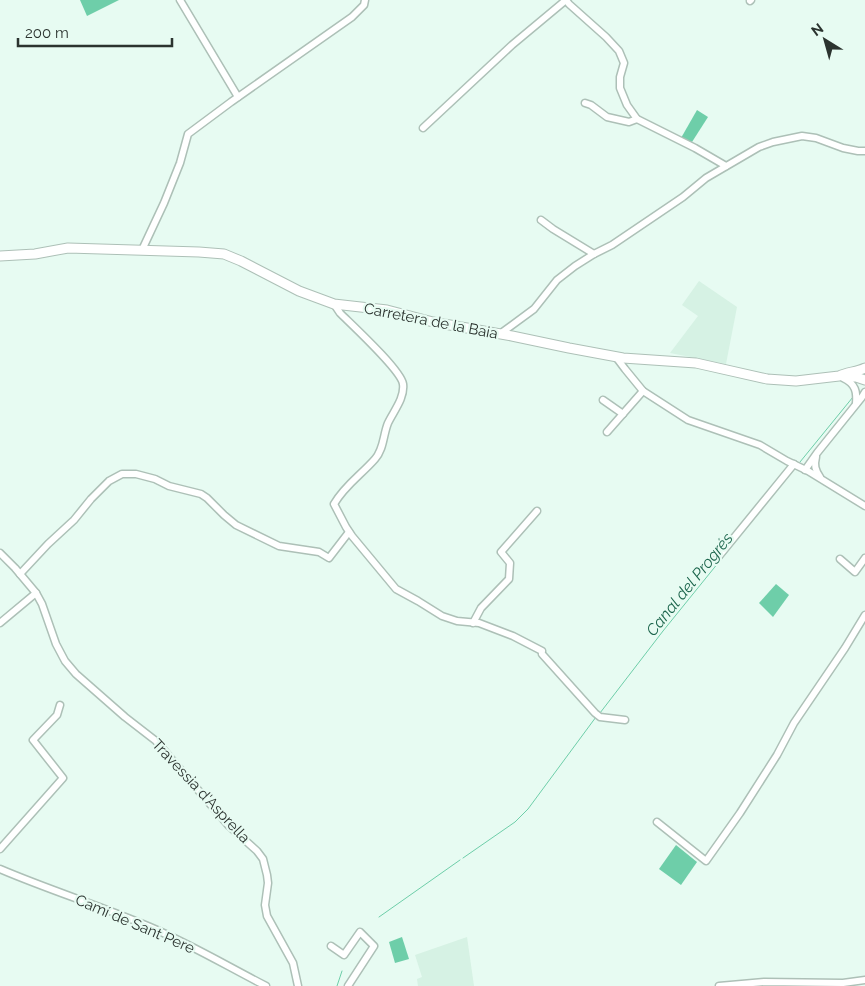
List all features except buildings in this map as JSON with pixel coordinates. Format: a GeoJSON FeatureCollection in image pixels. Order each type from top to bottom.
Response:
{"type":"FeatureCollection","features":[{"type":"Feature","properties":{"kind":"main road","name":"Carretera de la Baia"},"geometry":{"type":"LineString","coordinates":[[0,256],[35,254],[68,248],[224,254],[241,260],[300,291],[334,304],[387,310],[433,322],[616,357],[696,362],[767,379],[796,381],[840,377],[865,379]]}},
{"type":"Feature","properties":{"kind":"main road","name":"Carretera de la Baia"},"geometry":{"type":"LineString","coordinates":[[840,377],[842,374],[865,369]]}},
{"type":"Feature","properties":{"kind":"main road"},"geometry":{"type":"LineString","coordinates":[[865,369],[865,379]]}},
{"type":"Feature","properties":{"kind":"street"},"geometry":{"type":"LineString","coordinates":[[180,0],[238,97]]}},
{"type":"Feature","properties":{"kind":"street"},"geometry":{"type":"LineString","coordinates":[[142,250],[180,163],[188,134],[352,17],[364,5],[365,0]]}},
{"type":"Feature","properties":{"kind":"street"},"geometry":{"type":"LineString","coordinates":[[423,128],[512,45],[566,0],[619,51],[624,63],[620,77],[620,88],[627,104],[637,119],[726,166]]}},
{"type":"Feature","properties":{"kind":"street"},"geometry":{"type":"LineString","coordinates":[[585,103],[607,116],[628,122],[637,119]]}},
{"type":"Feature","properties":{"kind":"street"},"geometry":{"type":"LineString","coordinates":[[500,334],[534,309],[557,280],[575,266],[612,245],[683,197],[706,178],[759,147],[802,136],[816,138],[843,148],[865,151]]}},
{"type":"Feature","properties":{"kind":"street"},"geometry":{"type":"LineString","coordinates":[[541,220],[553,230],[594,254]]}},
{"type":"Feature","properties":{"kind":"street"},"geometry":{"type":"LineString","coordinates":[[334,304],[340,313],[395,369],[403,383],[402,395],[387,425],[382,447],[376,458],[340,493],[334,504],[349,532],[396,589],[442,616],[457,621],[479,623],[513,636],[542,652],[595,713],[600,717],[625,720]]}},
{"type":"Feature","properties":{"kind":"street"},"geometry":{"type":"LineString","coordinates":[[616,357],[643,391],[688,420],[760,446],[865,505]]}},
{"type":"Feature","properties":{"kind":"street"},"geometry":{"type":"LineString","coordinates":[[840,377],[854,385],[857,394],[856,404]]}},
{"type":"Feature","properties":{"kind":"street"},"geometry":{"type":"LineString","coordinates":[[607,432],[643,391]]}},
{"type":"Feature","properties":{"kind":"street"},"geometry":{"type":"LineString","coordinates":[[806,471],[816,453],[864,395]]}},
{"type":"Feature","properties":{"kind":"street"},"geometry":{"type":"LineString","coordinates":[[603,400],[623,414]]}},
{"type":"Feature","properties":{"kind":"street"},"geometry":{"type":"LineString","coordinates":[[816,453],[814,466],[823,480]]}},
{"type":"Feature","properties":{"kind":"street"},"geometry":{"type":"LineString","coordinates":[[715,561],[794,464]]}},
{"type":"Feature","properties":{"kind":"street"},"geometry":{"type":"LineString","coordinates":[[20,574],[74,520],[109,481],[122,474],[136,474],[155,479],[169,486],[200,494],[207,498],[236,525],[279,546],[319,552],[329,558],[349,532]]}},
{"type":"Feature","properties":{"kind":"street"},"geometry":{"type":"LineString","coordinates":[[473,623],[482,608],[509,578],[510,563],[501,552],[537,511]]}},
{"type":"Feature","properties":{"kind":"street","name":"Travessia d'Asprella"},"geometry":{"type":"LineString","coordinates":[[0,553],[36,593],[65,662],[125,717],[156,740],[229,826],[256,850],[263,859],[268,883],[265,905],[267,916],[293,963],[298,986]]}},
{"type":"Feature","properties":{"kind":"street"},"geometry":{"type":"LineString","coordinates":[[840,559],[855,572],[865,558]]}},
{"type":"Feature","properties":{"kind":"street"},"geometry":{"type":"LineString","coordinates":[[0,623],[36,593]]}},
{"type":"Feature","properties":{"kind":"street"},"geometry":{"type":"LineString","coordinates":[[657,822],[706,861],[740,813],[777,755],[794,723],[865,615]]}},
{"type":"Feature","properties":{"kind":"street"},"geometry":{"type":"LineString","coordinates":[[0,849],[63,778],[33,740],[57,715],[60,705]]}},
{"type":"Feature","properties":{"kind":"street","name":"Camí de Sant Pere"},"geometry":{"type":"LineString","coordinates":[[0,869],[57,892],[107,909],[151,928],[266,986]]}},
{"type":"Feature","properties":{"kind":"street"},"geometry":{"type":"LineString","coordinates":[[331,946],[344,955],[360,932],[374,946],[348,986]]}},
{"type":"Feature","properties":{"kind":"street"},"geometry":{"type":"LineString","coordinates":[[719,986],[764,982],[843,984],[865,980]]}},
{"type":"Feature","properties":{"kind":"shaded area"},"geometry":{"type":"Polygon","coordinates":[[[80,0],[119,0],[87,16],[80,0]]]}},
{"type":"Feature","properties":{"kind":"shaded area"},"geometry":{"type":"Polygon","coordinates":[[[697,110],[708,117],[692,142],[681,138],[697,110]]]}},
{"type":"Feature","properties":{"kind":"shaded area"},"geometry":{"type":"Polygon","coordinates":[[[699,281],[737,307],[726,364],[670,353],[698,316],[682,305],[699,281]]]}},
{"type":"Feature","properties":{"kind":"shaded area"},"geometry":{"type":"Polygon","coordinates":[[[776,584],[789,595],[773,617],[759,603],[776,584]]]}},
{"type":"Feature","properties":{"kind":"shaded area"},"geometry":{"type":"Polygon","coordinates":[[[676,845],[697,862],[681,885],[659,869],[676,845]]]}},
{"type":"Feature","properties":{"kind":"shaded area"},"geometry":{"type":"Polygon","coordinates":[[[402,937],[409,959],[395,963],[389,942],[402,937]]]}},
{"type":"Feature","properties":{"kind":"shaded area"},"geometry":{"type":"Polygon","coordinates":[[[467,937],[474,986],[418,986],[417,979],[422,977],[415,955],[467,937]]]}},
{"type":"Feature","properties":{"kind":"waterway"},"geometry":{"type":"LineString","coordinates":[[800,462],[853,397]]}},
{"type":"Feature","properties":{"kind":"waterway","name":"Canal del Progrés"},"geometry":{"type":"LineString","coordinates":[[600,713],[663,631],[795,468]]}},
{"type":"Feature","properties":{"kind":"waterway","name":"Canal del Progrés"},"geometry":{"type":"LineString","coordinates":[[463,858],[515,822],[528,809],[596,717]]}},
{"type":"Feature","properties":{"kind":"waterway","name":"Canal del Progrés"},"geometry":{"type":"LineString","coordinates":[[379,917],[460,860]]}},
{"type":"Feature","properties":{"kind":"waterway","name":"Canal del Progrés"},"geometry":{"type":"LineString","coordinates":[[337,986],[342,971]]}}]}
